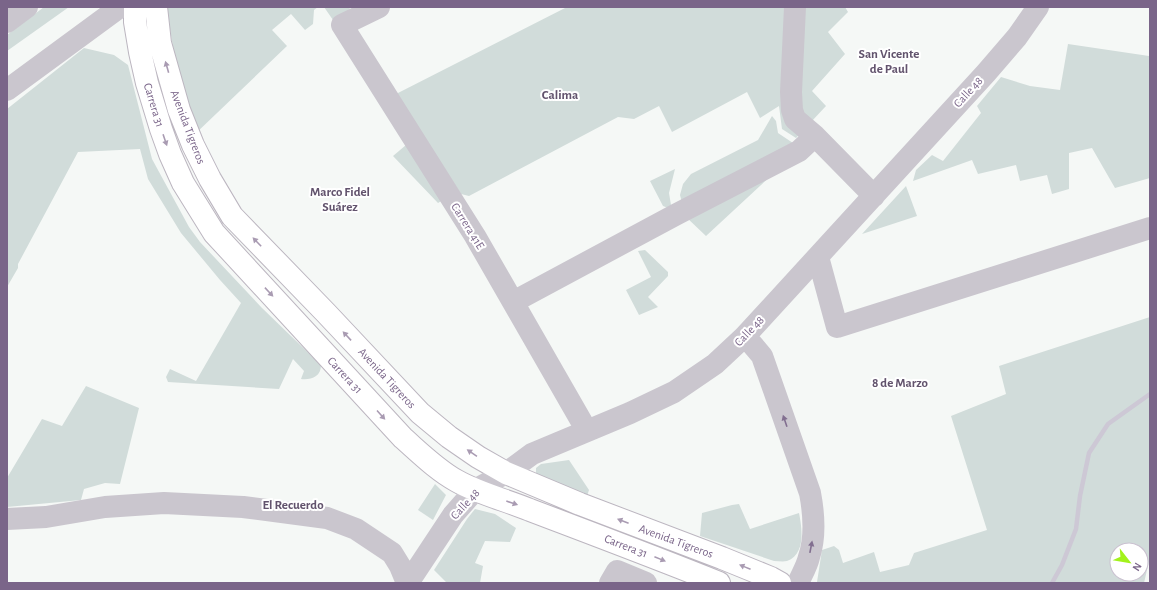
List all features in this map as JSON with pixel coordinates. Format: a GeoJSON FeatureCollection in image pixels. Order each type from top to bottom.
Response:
{"type":"FeatureCollection","features":[{"type":"Feature","properties":{"kind":"main road","name":"Carrera 31"},"geometry":{"type":"LineString","coordinates":[[135,7],[135,22],[147,83],[161,129],[183,183],[214,233],[402,438],[428,460],[456,480],[475,490],[635,549],[719,583]]}},
{"type":"Feature","properties":{"kind":"main road","name":"Avenida Tigreros"},"geometry":{"type":"LineString","coordinates":[[156,7],[160,43],[179,110],[192,145],[232,216],[420,413],[449,437],[478,457],[506,472],[580,504],[722,558],[780,583]]}},
{"type":"Feature","properties":{"kind":"street"},"geometry":{"type":"LineString","coordinates":[[7,22],[27,7]]}},
{"type":"Feature","properties":{"kind":"street"},"geometry":{"type":"LineString","coordinates":[[7,90],[120,7]]}},
{"type":"Feature","properties":{"kind":"street","name":"Carrera 41E"},"geometry":{"type":"LineString","coordinates":[[379,7],[342,25],[475,236],[587,431]]}},
{"type":"Feature","properties":{"kind":"street"},"geometry":{"type":"LineString","coordinates":[[794,7],[791,92],[792,110],[795,119],[816,136],[874,196]]}},
{"type":"Feature","properties":{"kind":"street","name":"Calle 48"},"geometry":{"type":"LineString","coordinates":[[408,583],[453,515],[475,490],[506,472],[532,454],[630,414],[674,392],[715,364],[745,336],[874,196],[1007,49],[1038,7]]}},
{"type":"Feature","properties":{"kind":"street"},"geometry":{"type":"LineString","coordinates":[[513,302],[677,214],[799,151],[816,136]]}},
{"type":"Feature","properties":{"kind":"street"},"geometry":{"type":"LineString","coordinates":[[818,257],[837,327],[1150,228]]}},
{"type":"Feature","properties":{"kind":"street"},"geometry":{"type":"LineString","coordinates":[[745,336],[762,356],[810,493],[813,509],[813,538],[810,556],[798,583]]}},
{"type":"Feature","properties":{"kind":"street"},"geometry":{"type":"LineString","coordinates":[[7,519],[46,517],[105,507],[164,503],[243,507],[327,518],[356,529],[392,553],[408,583]]}},
{"type":"Feature","properties":{"kind":"street"},"geometry":{"type":"LineString","coordinates":[[610,583],[617,571],[646,583]]}},
{"type":"Feature","properties":{"kind":"shaded area"},"geometry":{"type":"Polygon","coordinates":[[[44,7],[69,7],[7,51],[7,35],[44,7]]]}},
{"type":"Feature","properties":{"kind":"shaded area"},"geometry":{"type":"Polygon","coordinates":[[[167,7],[318,7],[314,10],[313,24],[305,30],[291,14],[272,30],[287,46],[194,135],[178,71],[167,7]]]}},
{"type":"Feature","properties":{"kind":"shaded area"},"geometry":{"type":"Polygon","coordinates":[[[324,7],[351,7],[346,13],[333,20],[324,7]]]}},
{"type":"Feature","properties":{"kind":"shaded area"},"geometry":{"type":"Polygon","coordinates":[[[567,7],[845,7],[848,12],[828,32],[845,54],[812,91],[826,106],[796,138],[782,129],[779,106],[760,118],[747,92],[672,132],[659,106],[634,119],[618,117],[469,196],[461,194],[396,94],[567,7]]]}},
{"type":"Feature","properties":{"kind":"shaded area"},"geometry":{"type":"Polygon","coordinates":[[[1068,44],[1149,56],[1150,53],[1150,178],[1115,188],[1092,148],[1069,153],[1069,189],[1052,194],[1047,175],[1020,181],[1016,165],[978,174],[972,160],[913,181],[916,170],[932,155],[943,161],[981,113],[977,106],[1001,77],[1030,86],[1060,90],[1068,44]]]}},
{"type":"Feature","properties":{"kind":"shaded area"},"geometry":{"type":"Polygon","coordinates":[[[84,48],[114,55],[128,65],[152,159],[189,227],[200,242],[262,308],[321,365],[321,369],[315,377],[301,379],[304,371],[293,359],[279,389],[168,382],[166,377],[170,369],[196,381],[241,303],[181,233],[148,179],[140,149],[78,152],[7,287],[7,109],[84,48]]]}},
{"type":"Feature","properties":{"kind":"shaded area"},"geometry":{"type":"Polygon","coordinates":[[[772,116],[776,121],[778,133],[793,143],[682,203],[680,195],[683,184],[691,174],[758,140],[772,116]]]}},
{"type":"Feature","properties":{"kind":"shaded area"},"geometry":{"type":"Polygon","coordinates":[[[406,145],[443,200],[438,203],[393,156],[406,145]]]}},
{"type":"Feature","properties":{"kind":"shaded area"},"geometry":{"type":"Polygon","coordinates":[[[675,169],[669,193],[671,205],[668,208],[663,206],[650,181],[675,169]]]}},
{"type":"Feature","properties":{"kind":"shaded area"},"geometry":{"type":"Polygon","coordinates":[[[776,171],[706,236],[685,216],[776,171]]]}},
{"type":"Feature","properties":{"kind":"shaded area"},"geometry":{"type":"Polygon","coordinates":[[[906,186],[917,216],[862,234],[906,186]]]}},
{"type":"Feature","properties":{"kind":"shaded area"},"geometry":{"type":"Polygon","coordinates":[[[645,250],[668,272],[668,276],[648,297],[658,307],[639,315],[626,290],[651,277],[638,251],[645,250]]]}},
{"type":"Feature","properties":{"kind":"shaded area"},"geometry":{"type":"Polygon","coordinates":[[[1150,317],[1149,561],[1149,542],[1109,542],[1109,582],[1144,583],[817,582],[822,550],[834,546],[839,550],[843,563],[874,552],[880,572],[909,565],[914,553],[987,530],[951,416],[1006,394],[999,366],[1150,317]]]}},
{"type":"Feature","properties":{"kind":"shaded area"},"geometry":{"type":"Polygon","coordinates":[[[86,386],[139,408],[120,484],[105,483],[84,489],[81,500],[7,507],[7,478],[42,419],[62,426],[86,386]]]}},
{"type":"Feature","properties":{"kind":"shaded area"},"geometry":{"type":"Polygon","coordinates":[[[569,460],[589,490],[587,496],[536,474],[536,468],[541,464],[569,460]]]}},
{"type":"Feature","properties":{"kind":"shaded area"},"geometry":{"type":"Polygon","coordinates":[[[435,484],[446,495],[433,520],[418,510],[435,484]]]}},
{"type":"Feature","properties":{"kind":"shaded area"},"geometry":{"type":"Polygon","coordinates":[[[739,504],[750,529],[799,513],[802,533],[800,547],[793,558],[787,561],[774,561],[700,536],[702,513],[739,504]]]}},
{"type":"Feature","properties":{"kind":"shaded area"},"geometry":{"type":"Polygon","coordinates":[[[475,509],[495,514],[516,528],[510,542],[485,541],[475,563],[483,566],[480,583],[447,583],[434,570],[475,509]]]}},
{"type":"Feature","properties":{"kind":"waterway"},"geometry":{"type":"LineString","coordinates":[[1052,583],[1062,565],[1076,529],[1080,496],[1089,453],[1108,424],[1150,394]]}},
{"type":"Feature","properties":{"kind":"district","name":"San Vicente de Paul"},"geometry":{"type":"Point","coordinates":[889,62]}},
{"type":"Feature","properties":{"kind":"district","name":"Calima"},"geometry":{"type":"Point","coordinates":[560,95]}},
{"type":"Feature","properties":{"kind":"district","name":"Marco Fidel Suárez"},"geometry":{"type":"Point","coordinates":[340,200]}},
{"type":"Feature","properties":{"kind":"district","name":"8 de Marzo"},"geometry":{"type":"Point","coordinates":[900,383]}},
{"type":"Feature","properties":{"kind":"district","name":"El Recuerdo"},"geometry":{"type":"Point","coordinates":[293,505]}}]}
